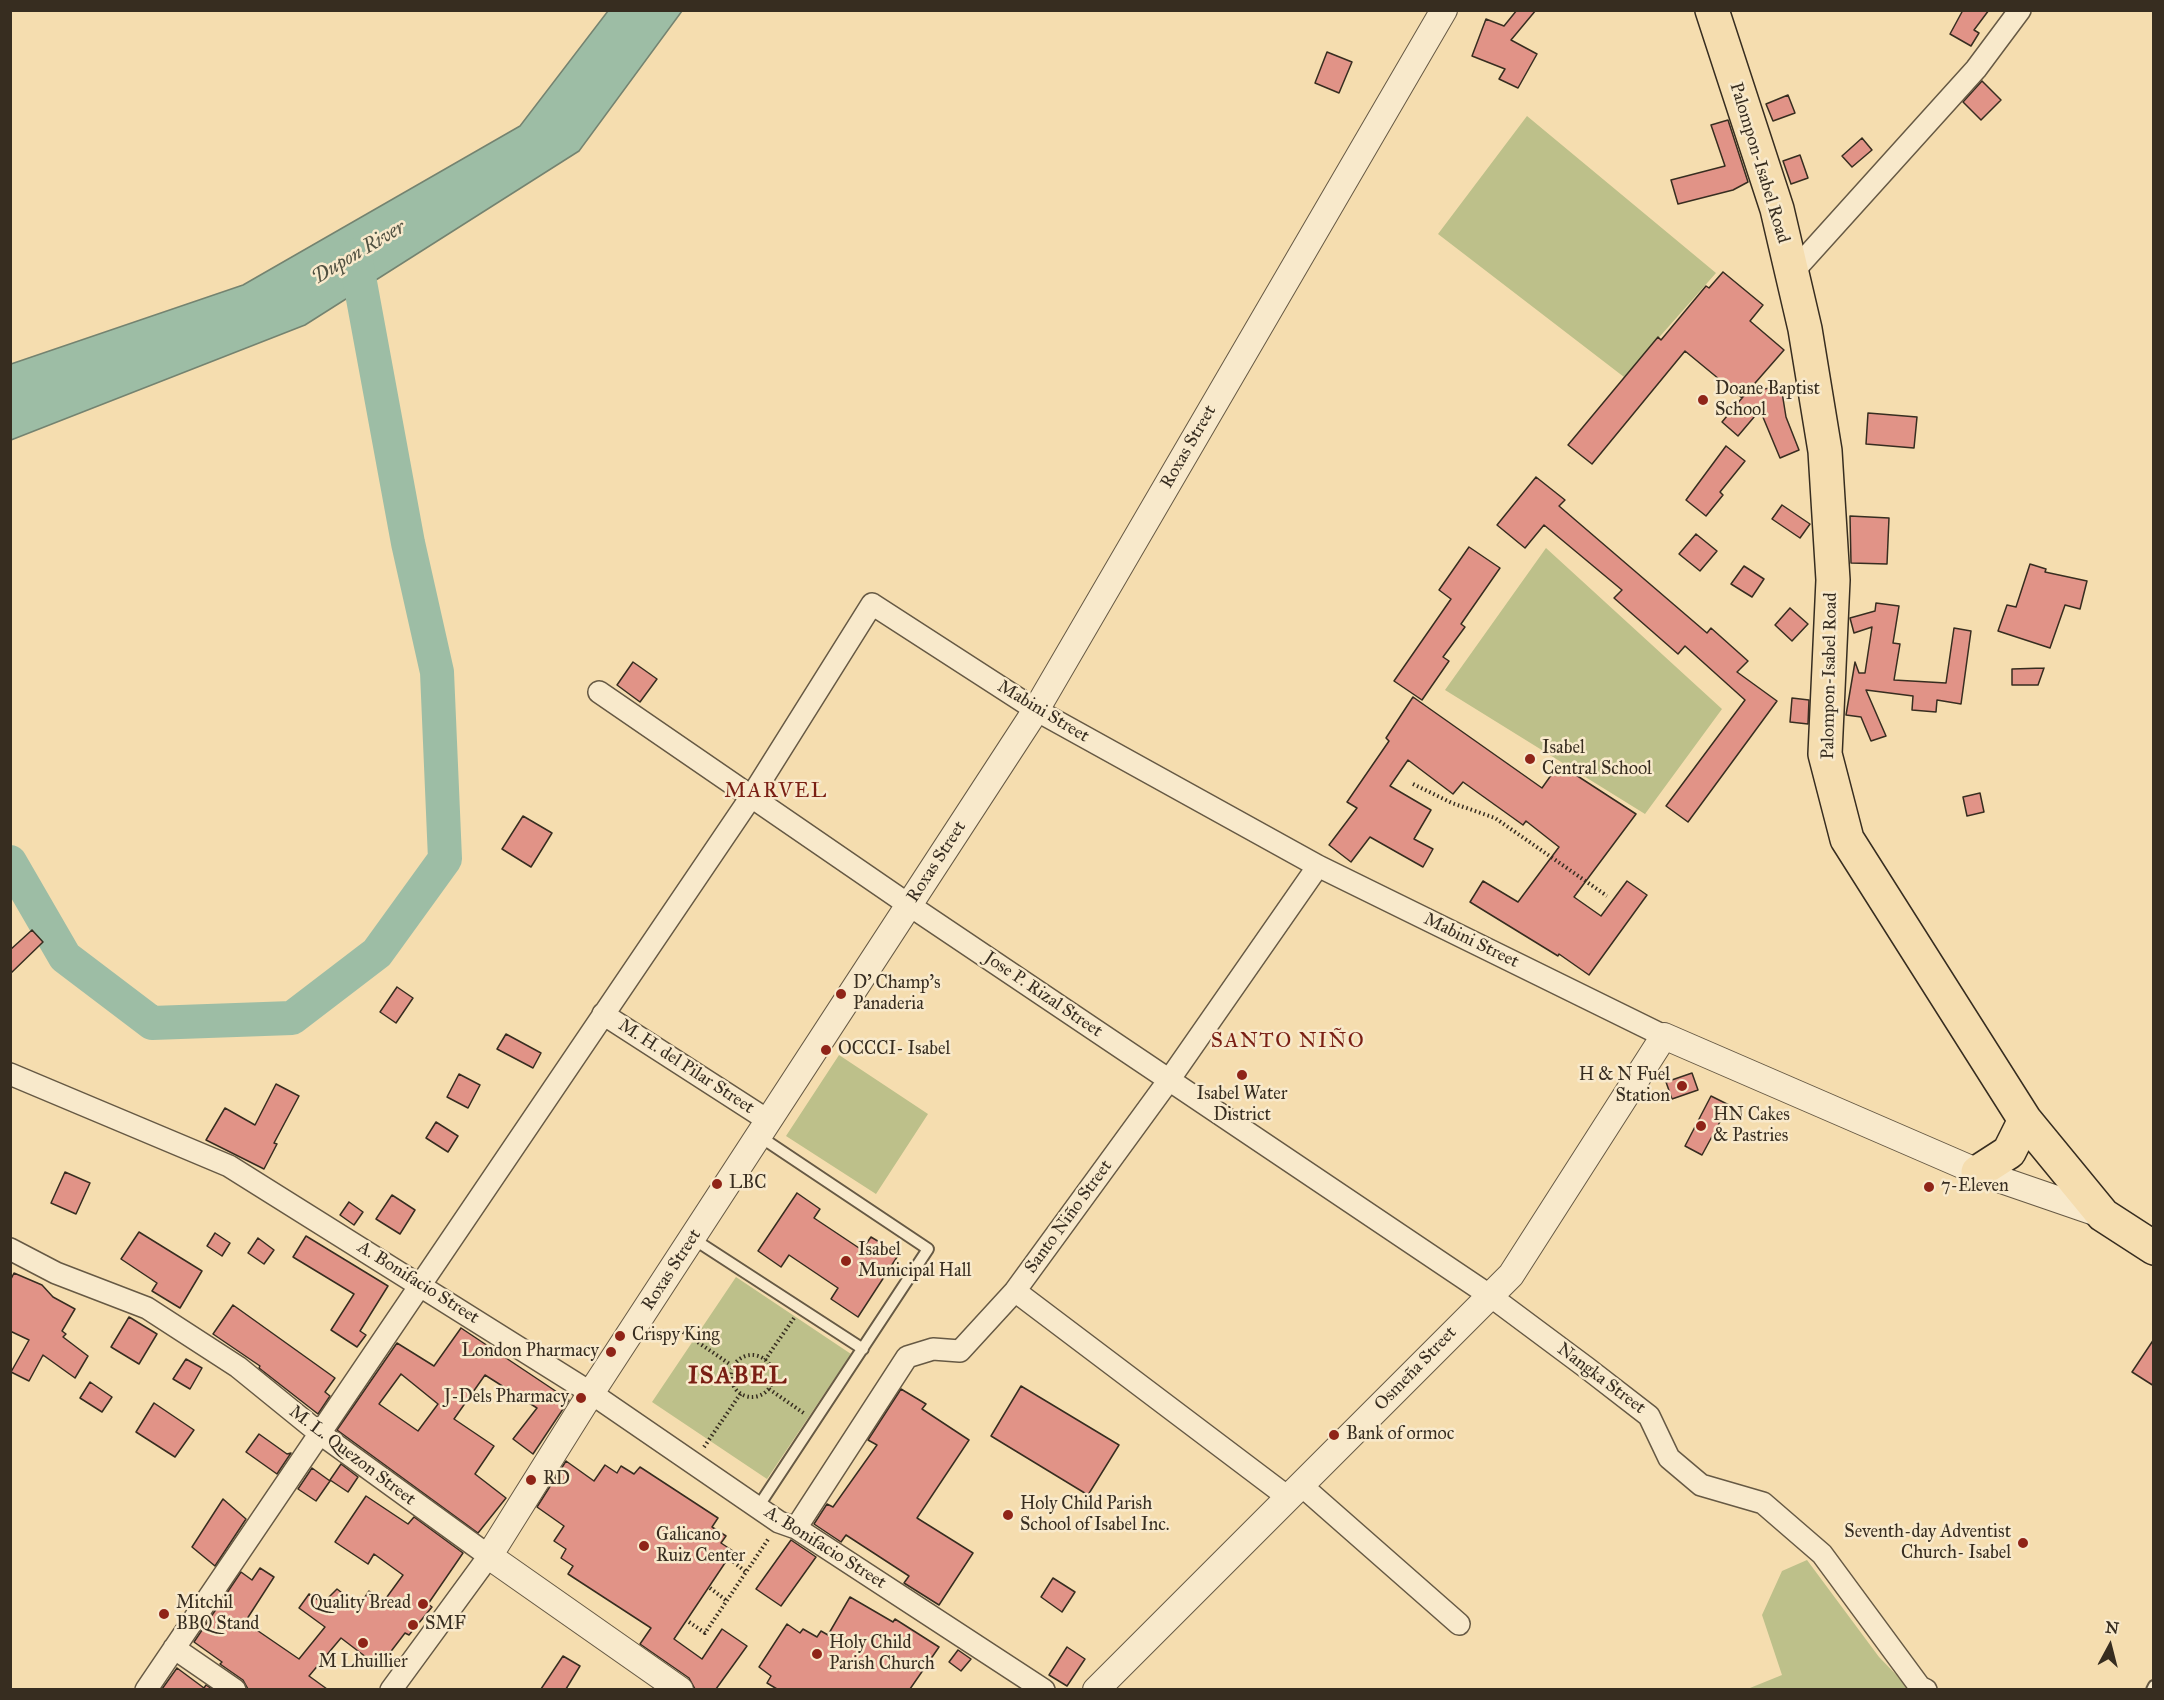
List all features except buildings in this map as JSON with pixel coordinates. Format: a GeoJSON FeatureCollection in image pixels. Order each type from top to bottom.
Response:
{"type":"FeatureCollection","features":[{"type":"Feature","properties":{"kind":"highway","name":"Palompon-Isabel Road"},"geometry":{"type":"LineString","coordinates":[[1712,10],[1777,209],[1804,329],[1825,451],[1833,580],[1825,754],[1847,839],[2025,1120],[2103,1215],[2154,1248]]}},
{"type":"Feature","properties":{"kind":"highway"},"geometry":{"type":"LineString","coordinates":[[1978,1172],[2009,1152],[2025,1120]]}},
{"type":"Feature","properties":{"kind":"street","name":"Roxas Street"},"geometry":{"type":"LineString","coordinates":[[391,1689],[489,1556],[591,1393],[1036,710],[1444,10]]}},
{"type":"Feature","properties":{"kind":"street"},"geometry":{"type":"LineString","coordinates":[[1791,274],[1976,69],[2019,10]]}},
{"type":"Feature","properties":{"kind":"street","name":"Mabini Street"},"geometry":{"type":"LineString","coordinates":[[751,797],[872,604],[1036,710],[1318,866],[1664,1036],[1978,1172],[2103,1215]]}},
{"type":"Feature","properties":{"kind":"street","name":"Jose P. Rizal Street"},"geometry":{"type":"LineString","coordinates":[[599,692],[909,905],[1489,1295]]}},
{"type":"Feature","properties":{"kind":"street"},"geometry":{"type":"LineString","coordinates":[[146,1689],[318,1432],[751,797]]}},
{"type":"Feature","properties":{"kind":"street","name":"Santo Niño Street"},"geometry":{"type":"LineString","coordinates":[[787,1525],[907,1357],[933,1349],[960,1351],[1015,1292],[1169,1080],[1318,866]]}},
{"type":"Feature","properties":{"kind":"street","name":"M. H. del Pilar Street"},"geometry":{"type":"LineString","coordinates":[[603,1014],[764,1128]]}},
{"type":"Feature","properties":{"kind":"street","name":"Osmeña Street"},"geometry":{"type":"LineString","coordinates":[[1096,1689],[1511,1275],[1664,1036]]}},
{"type":"Feature","properties":{"kind":"street","name":"A. Bonifacio Street"},"geometry":{"type":"LineString","coordinates":[[10,1074],[229,1166],[591,1393],[758,1507],[1044,1689]]}},
{"type":"Feature","properties":{"kind":"street","name":"M. L. Quezon Street"},"geometry":{"type":"LineString","coordinates":[[10,1249],[56,1273],[147,1308],[238,1367],[318,1432],[489,1556],[680,1689]]}},
{"type":"Feature","properties":{"kind":"street"},"geometry":{"type":"LineString","coordinates":[[1015,1292],[1296,1492],[1459,1624]]}},
{"type":"Feature","properties":{"kind":"street","name":"Nangka Street"},"geometry":{"type":"LineString","coordinates":[[1489,1295],[1649,1416],[1669,1458],[1701,1485],[1763,1503],[1822,1554],[1920,1687],[1926,1689]]}},
{"type":"Feature","properties":{"kind":"street"},"geometry":{"type":"LineString","coordinates":[[174,1648],[235,1689]]}},
{"type":"Feature","properties":{"kind":"lane"},"geometry":{"type":"LineString","coordinates":[[758,1507],[928,1249],[764,1128]]}},
{"type":"Feature","properties":{"kind":"lane"},"geometry":{"type":"LineString","coordinates":[[692,1238],[863,1349]]}},
{"type":"Feature","properties":{"kind":"path"},"geometry":{"type":"LineString","coordinates":[[1413,784],[1452,803],[1495,818],[1607,896]]}},
{"type":"Feature","properties":{"kind":"path"},"geometry":{"type":"LineString","coordinates":[[765,1360],[801,1308]]}},
{"type":"Feature","properties":{"kind":"path"},"geometry":{"type":"LineString","coordinates":[[683,1332],[734,1367]]}},
{"type":"Feature","properties":{"kind":"path"},"geometry":{"type":"LineString","coordinates":[[759,1356],[765,1360],[773,1372],[769,1389],[754,1397],[741,1393],[732,1382],[734,1367],[744,1357],[759,1356]]}},
{"type":"Feature","properties":{"kind":"path"},"geometry":{"type":"LineString","coordinates":[[769,1389],[816,1422]]}},
{"type":"Feature","properties":{"kind":"path"},"geometry":{"type":"LineString","coordinates":[[693,1462],[741,1393]]}},
{"type":"Feature","properties":{"kind":"path"},"geometry":{"type":"LineString","coordinates":[[689,1622],[705,1633],[746,1572],[787,1525]]}},
{"type":"Feature","properties":{"kind":"path"},"geometry":{"type":"LineString","coordinates":[[730,1559],[746,1572]]}},
{"type":"Feature","properties":{"kind":"path"},"geometry":{"type":"LineString","coordinates":[[710,1588],[727,1600]]}},
{"type":"Feature","properties":{"kind":"shaded area"},"geometry":{"type":"Polygon","coordinates":[[[1527,116],[1716,273],[1624,377],[1438,234],[1527,116]]]}},
{"type":"Feature","properties":{"kind":"shaded area"},"geometry":{"type":"Polygon","coordinates":[[[1546,548],[1722,709],[1645,814],[1445,690],[1546,548]]]}},
{"type":"Feature","properties":{"kind":"shaded area"},"geometry":{"type":"Polygon","coordinates":[[[839,1055],[928,1114],[876,1194],[786,1136],[839,1055]]]}},
{"type":"Feature","properties":{"kind":"shaded area"},"geometry":{"type":"Polygon","coordinates":[[[736,1277],[851,1354],[767,1479],[652,1402],[736,1277]]]}},
{"type":"Feature","properties":{"kind":"shaded area"},"geometry":{"type":"Polygon","coordinates":[[[1807,1560],[1879,1657],[1910,1689],[1745,1690],[1782,1675],[1762,1615],[1782,1571],[1807,1560]]]}},
{"type":"Feature","properties":{"kind":"water","name":"Dupon River"},"geometry":{"type":"Polygon","coordinates":[[[608,11],[682,11],[579,151],[305,325],[11,440],[11,364],[243,285],[520,126],[608,11]]]}},
{"type":"Feature","properties":{"kind":"waterway","name":"Dupon River"},"geometry":{"type":"LineString","coordinates":[[10,862],[65,957],[152,1023],[292,1018],[377,953],[445,859],[437,672],[408,543],[355,255]]}},
{"type":"Feature","properties":{"kind":"place","name":"Doane Baptist School"},"geometry":{"type":"Point","coordinates":[1703,400]}},
{"type":"Feature","properties":{"kind":"place","name":"Isabel Central School"},"geometry":{"type":"Point","coordinates":[1530,759]}},
{"type":"Feature","properties":{"kind":"place","name":"D' Champ's Panaderia"},"geometry":{"type":"Point","coordinates":[841,994]}},
{"type":"Feature","properties":{"kind":"place","name":"OCCCI- Isabel"},"geometry":{"type":"Point","coordinates":[826,1050]}},
{"type":"Feature","properties":{"kind":"place","name":"Isabel Water District"},"geometry":{"type":"Point","coordinates":[1242,1075]}},
{"type":"Feature","properties":{"kind":"place","name":"H & N Fuel Station"},"geometry":{"type":"Point","coordinates":[1682,1086]}},
{"type":"Feature","properties":{"kind":"place","name":"HN Cakes & Pastries"},"geometry":{"type":"Point","coordinates":[1701,1126]}},
{"type":"Feature","properties":{"kind":"place","name":"LBC"},"geometry":{"type":"Point","coordinates":[717,1184]}},
{"type":"Feature","properties":{"kind":"place","name":"7-Eleven"},"geometry":{"type":"Point","coordinates":[1929,1187]}},
{"type":"Feature","properties":{"kind":"place","name":"Isabel Municipal Hall"},"geometry":{"type":"Point","coordinates":[846,1261]}},
{"type":"Feature","properties":{"kind":"place","name":"Crispy King"},"geometry":{"type":"Point","coordinates":[620,1336]}},
{"type":"Feature","properties":{"kind":"place","name":"London Pharmacy"},"geometry":{"type":"Point","coordinates":[611,1352]}},
{"type":"Feature","properties":{"kind":"place","name":"J-Dels Pharmacy"},"geometry":{"type":"Point","coordinates":[581,1398]}},
{"type":"Feature","properties":{"kind":"place","name":"Bank of ormoc"},"geometry":{"type":"Point","coordinates":[1334,1435]}},
{"type":"Feature","properties":{"kind":"place","name":"RD"},"geometry":{"type":"Point","coordinates":[531,1480]}},
{"type":"Feature","properties":{"kind":"place","name":"Holy Child Parish School of Isabel Inc."},"geometry":{"type":"Point","coordinates":[1008,1515]}},
{"type":"Feature","properties":{"kind":"place","name":"Seventh-day Adventist Church- Isabel"},"geometry":{"type":"Point","coordinates":[2023,1543]}},
{"type":"Feature","properties":{"kind":"place","name":"Galicano Ruiz Center"},"geometry":{"type":"Point","coordinates":[644,1546]}},
{"type":"Feature","properties":{"kind":"place","name":"Quality Bread"},"geometry":{"type":"Point","coordinates":[423,1604]}},
{"type":"Feature","properties":{"kind":"place","name":"Mitchil BBQ Stand"},"geometry":{"type":"Point","coordinates":[164,1614]}},
{"type":"Feature","properties":{"kind":"place","name":"SMF"},"geometry":{"type":"Point","coordinates":[413,1625]}},
{"type":"Feature","properties":{"kind":"place","name":"M Lhuillier"},"geometry":{"type":"Point","coordinates":[363,1643]}},
{"type":"Feature","properties":{"kind":"place","name":"Holy Child Parish Church"},"geometry":{"type":"Point","coordinates":[817,1654]}},
{"type":"Feature","properties":{"kind":"district","name":"MARVEL"},"geometry":{"type":"Point","coordinates":[776,792]}},
{"type":"Feature","properties":{"kind":"district","name":"SANTO NIÑO"},"geometry":{"type":"Point","coordinates":[1288,1042]}},
{"type":"Feature","properties":{"kind":"district","name":"ISABEL"},"geometry":{"type":"Point","coordinates":[738,1377]}}]}
